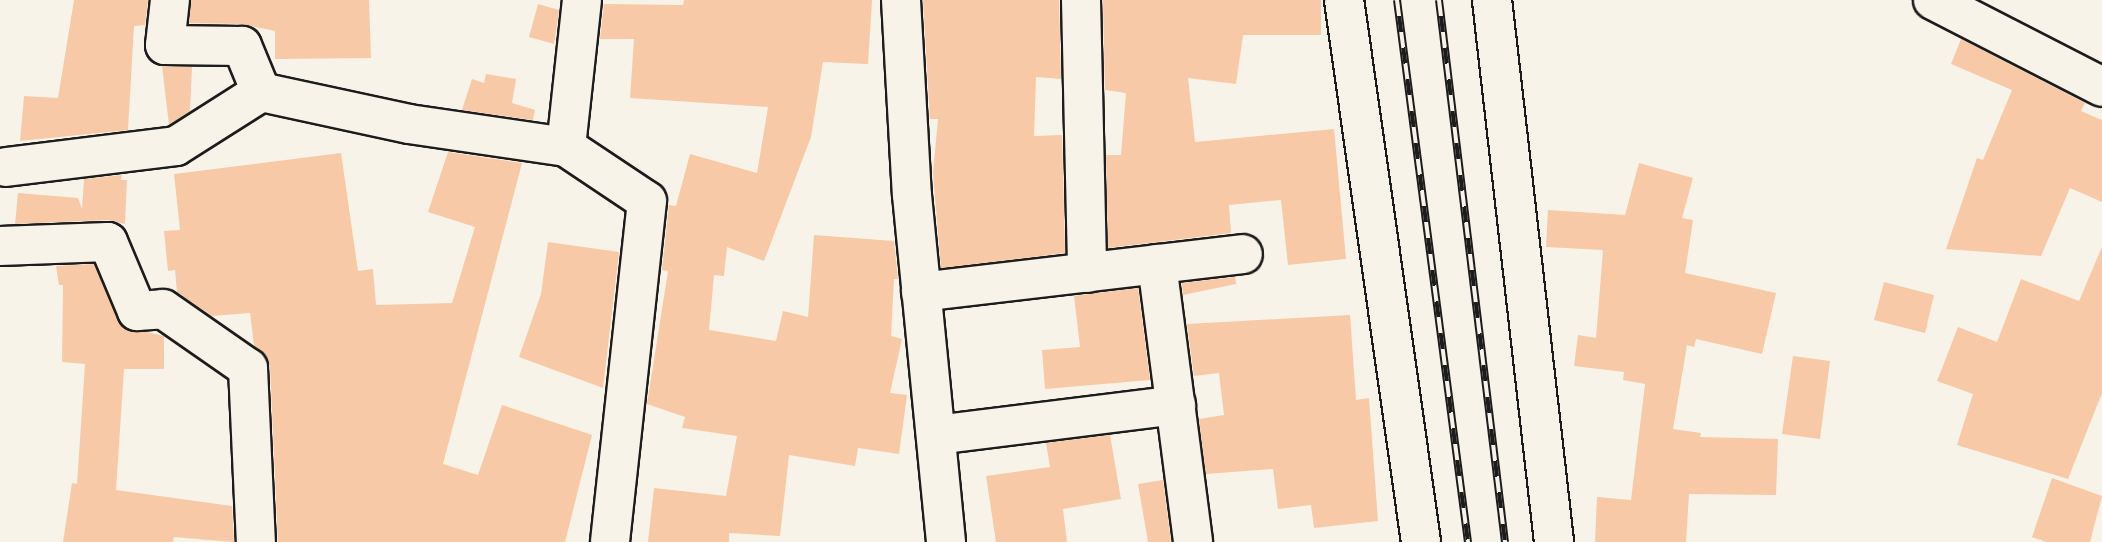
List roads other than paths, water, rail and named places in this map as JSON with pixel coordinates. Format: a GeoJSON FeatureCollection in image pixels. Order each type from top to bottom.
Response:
{"type":"FeatureCollection","features":[{"type":"Feature","properties":{"kind":"street"},"geometry":{"type":"LineString","coordinates":[[170,0],[166,45],[242,46],[261,92]]}},
{"type":"Feature","properties":{"kind":"street"},"geometry":{"type":"LineString","coordinates":[[566,147],[582,0]]}},
{"type":"Feature","properties":{"kind":"street"},"geometry":{"type":"LineString","coordinates":[[901,0],[921,292],[946,542]]}},
{"type":"Feature","properties":{"kind":"street"},"geometry":{"type":"LineString","coordinates":[[1080,0],[1087,273]]}},
{"type":"Feature","properties":{"kind":"street"},"geometry":{"type":"LineString","coordinates":[[1343,0],[1421,542]]}},
{"type":"Feature","properties":{"kind":"street"},"geometry":{"type":"LineString","coordinates":[[1492,0],[1555,542]]}},
{"type":"Feature","properties":{"kind":"street"},"geometry":{"type":"LineString","coordinates":[[1933,0],[2102,87]]}},
{"type":"Feature","properties":{"kind":"street"},"geometry":{"type":"LineString","coordinates":[[2,169],[176,146],[261,92],[409,124],[566,147],[647,201],[610,542]]}},
{"type":"Feature","properties":{"kind":"street"},"geometry":{"type":"LineString","coordinates":[[0,246],[108,242],[137,311],[163,309],[248,368],[256,542]]}},
{"type":"Feature","properties":{"kind":"street"},"geometry":{"type":"LineString","coordinates":[[921,292],[1243,254]]}},
{"type":"Feature","properties":{"kind":"street"},"geometry":{"type":"LineString","coordinates":[[1157,264],[1176,405],[1188,541]]}},
{"type":"Feature","properties":{"kind":"street"},"geometry":{"type":"LineString","coordinates":[[936,435],[1176,405]]}},
{"type":"Feature","properties":{"kind":"railway"},"geometry":{"type":"LineString","coordinates":[[1397,0],[1468,542]]}},
{"type":"Feature","properties":{"kind":"railway"},"geometry":{"type":"LineString","coordinates":[[1439,0],[1505,542]]}}]}
